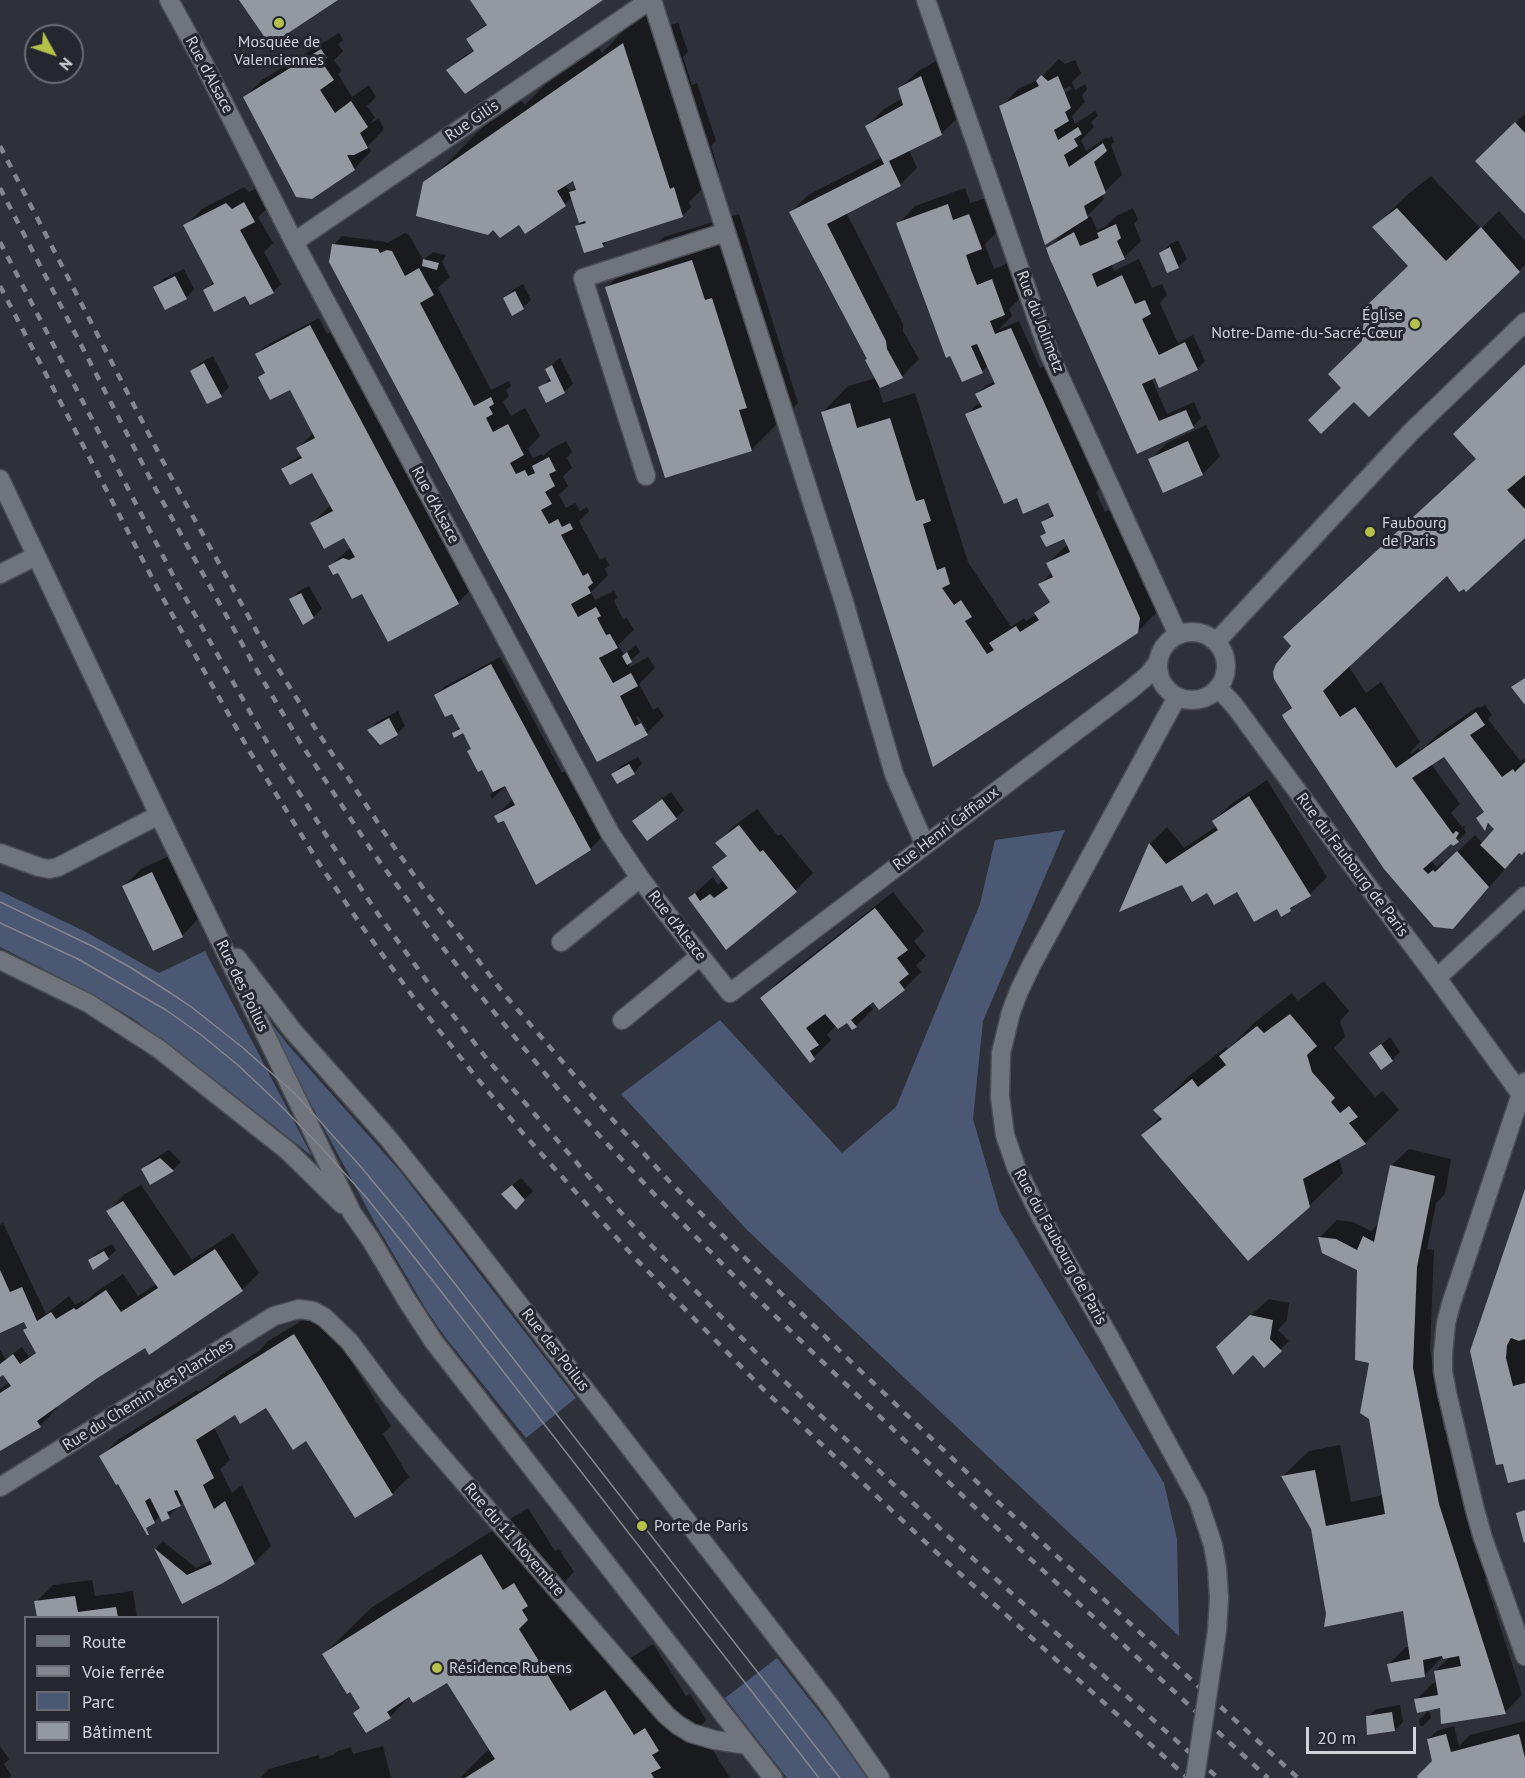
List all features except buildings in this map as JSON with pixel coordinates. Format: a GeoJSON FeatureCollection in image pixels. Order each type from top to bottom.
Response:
{"type":"FeatureCollection","features":[{"type":"Feature","properties":{"kind":"street","name":"Rue d'Alsace"},"geometry":{"type":"LineString","coordinates":[[169,0],[294,242],[610,833],[640,878],[730,993]]}},
{"type":"Feature","properties":{"kind":"street","name":"Rue Gilis"},"geometry":{"type":"LineString","coordinates":[[294,242],[651,0]]}},
{"type":"Feature","properties":{"kind":"street"},"geometry":{"type":"LineString","coordinates":[[651,0],[844,602],[894,774],[925,845]]}},
{"type":"Feature","properties":{"kind":"street","name":"Rue du Jolimetz"},"geometry":{"type":"LineString","coordinates":[[926,0],[1049,353],[1178,635]]}},
{"type":"Feature","properties":{"kind":"street"},"geometry":{"type":"LineString","coordinates":[[646,476],[583,278],[726,232]]}},
{"type":"Feature","properties":{"kind":"street"},"geometry":{"type":"LineString","coordinates":[[1216,642],[1411,432],[1525,322]]}},
{"type":"Feature","properties":{"kind":"street","name":"Rue des Poilus"},"geometry":{"type":"LineString","coordinates":[[0,479],[352,1214],[371,1240],[434,1342],[774,1778]]}},
{"type":"Feature","properties":{"kind":"street"},"geometry":{"type":"LineString","coordinates":[[0,574],[36,556]]}},
{"type":"Feature","properties":{"kind":"street"},"geometry":{"type":"LineString","coordinates":[[1189,632],[1199,632],[1216,642],[1225,654],[1227,664],[1224,679],[1218,688],[1211,695],[1202,699],[1177,697],[1162,682],[1158,662],[1163,648],[1178,635],[1189,632]]}},
{"type":"Feature","properties":{"kind":"street","name":"Rue Henri Caffiaux"},"geometry":{"type":"LineString","coordinates":[[730,993],[1135,686],[1158,662]]}},
{"type":"Feature","properties":{"kind":"street","name":"Rue du Faubourg de Paris"},"geometry":{"type":"LineString","coordinates":[[1218,688],[1234,705],[1437,978],[1523,1088],[1451,1304],[1446,1323],[1443,1354],[1447,1393],[1475,1510],[1483,1539],[1525,1656]]}},
{"type":"Feature","properties":{"kind":"street","name":"Rue du Faubourg de Paris"},"geometry":{"type":"LineString","coordinates":[[1177,697],[1019,991],[1011,1012],[1001,1053],[1000,1097],[1005,1135],[1016,1167],[1042,1219],[1198,1500],[1213,1545],[1219,1598],[1217,1631],[1195,1778]]}},
{"type":"Feature","properties":{"kind":"street"},"geometry":{"type":"LineString","coordinates":[[0,853],[39,867],[49,869],[58,867],[159,815]]}},
{"type":"Feature","properties":{"kind":"street"},"geometry":{"type":"LineString","coordinates":[[561,942],[640,878]]}},
{"type":"Feature","properties":{"kind":"street"},"geometry":{"type":"LineString","coordinates":[[1437,978],[1525,896]]}},
{"type":"Feature","properties":{"kind":"street","name":"Rue des Poilus"},"geometry":{"type":"LineString","coordinates":[[216,933],[293,1031],[388,1138],[435,1196],[830,1706],[880,1778]]}},
{"type":"Feature","properties":{"kind":"street"},"geometry":{"type":"LineString","coordinates":[[622,1020],[700,956]]}},
{"type":"Feature","properties":{"kind":"street"},"geometry":{"type":"LineString","coordinates":[[0,960],[88,1003],[159,1049],[288,1152],[352,1214]]}},
{"type":"Feature","properties":{"kind":"street","name":"Rue du 11 Novembre"},"geometry":{"type":"LineString","coordinates":[[299,1309],[313,1311],[324,1317],[349,1341],[417,1428],[666,1715],[691,1733],[715,1740],[747,1745]]}},
{"type":"Feature","properties":{"kind":"street","name":"Rue du Chemin des Planches"},"geometry":{"type":"LineString","coordinates":[[0,1487],[274,1316],[299,1309]]}},
{"type":"Feature","properties":{"kind":"green space"},"geometry":{"type":"Polygon","coordinates":[[[1065,830],[983,1021],[973,1119],[1000,1212],[1164,1483],[1177,1539],[1179,1636],[747,1230],[621,1094],[720,1020],[842,1153],[896,1107],[980,904],[995,840],[1065,830]]]}},
{"type":"Feature","properties":{"kind":"green space"},"geometry":{"type":"Polygon","coordinates":[[[0,891],[84,931],[159,973],[205,951],[312,1156],[132,1018],[90,993],[0,947],[0,891]]]}},
{"type":"Feature","properties":{"kind":"green space"},"geometry":{"type":"Polygon","coordinates":[[[259,1008],[289,1046],[400,1171],[576,1398],[526,1438],[427,1311],[375,1223],[259,1008]]]}},
{"type":"Feature","properties":{"kind":"green space"},"geometry":{"type":"Polygon","coordinates":[[[777,1658],[829,1724],[867,1778],[787,1778],[725,1698],[777,1658]]]}},
{"type":"Feature","properties":{"kind":"tram line"},"geometry":{"type":"LineString","coordinates":[[0,902],[94,947],[172,994],[242,1047],[294,1093],[406,1221],[840,1778]]}},
{"type":"Feature","properties":{"kind":"tram line"},"geometry":{"type":"LineString","coordinates":[[0,923],[78,959],[166,1010],[239,1066],[320,1146],[366,1197],[433,1281],[819,1778]]}},
{"type":"Feature","properties":{"kind":"railway"},"geometry":{"type":"LineString","coordinates":[[0,146],[171,477],[271,657],[390,841],[504,994],[613,1120],[753,1266],[997,1501],[1298,1778]]}},
{"type":"Feature","properties":{"kind":"railway"},"geometry":{"type":"LineString","coordinates":[[0,188],[154,486],[255,667],[300,742],[374,854],[489,1006],[598,1134],[739,1281],[984,1516],[1268,1778]]}},
{"type":"Feature","properties":{"kind":"railway"},"geometry":{"type":"LineString","coordinates":[[0,242],[177,583],[267,742],[378,914],[487,1059],[648,1242],[778,1375],[949,1537],[1218,1778]]}},
{"type":"Feature","properties":{"kind":"railway"},"geometry":{"type":"LineString","coordinates":[[0,286],[160,593],[250,752],[322,868],[361,925],[416,1001],[472,1072],[521,1131],[633,1256],[763,1389],[936,1552],[1188,1778]]}},
{"type":"Feature","properties":{"kind":"place","name":"Mosquée de Valenciennes"},"geometry":{"type":"Point","coordinates":[279,23]}},
{"type":"Feature","properties":{"kind":"place","name":"Église Notre-Dame-du-Sacré-Cœur"},"geometry":{"type":"Point","coordinates":[1415,324]}},
{"type":"Feature","properties":{"kind":"place","name":"Faubourg de Paris"},"geometry":{"type":"Point","coordinates":[1370,532]}},
{"type":"Feature","properties":{"kind":"place","name":"Porte de Paris"},"geometry":{"type":"Point","coordinates":[642,1526]}},
{"type":"Feature","properties":{"kind":"place","name":"Résidence Rubens"},"geometry":{"type":"Point","coordinates":[437,1668]}}]}
